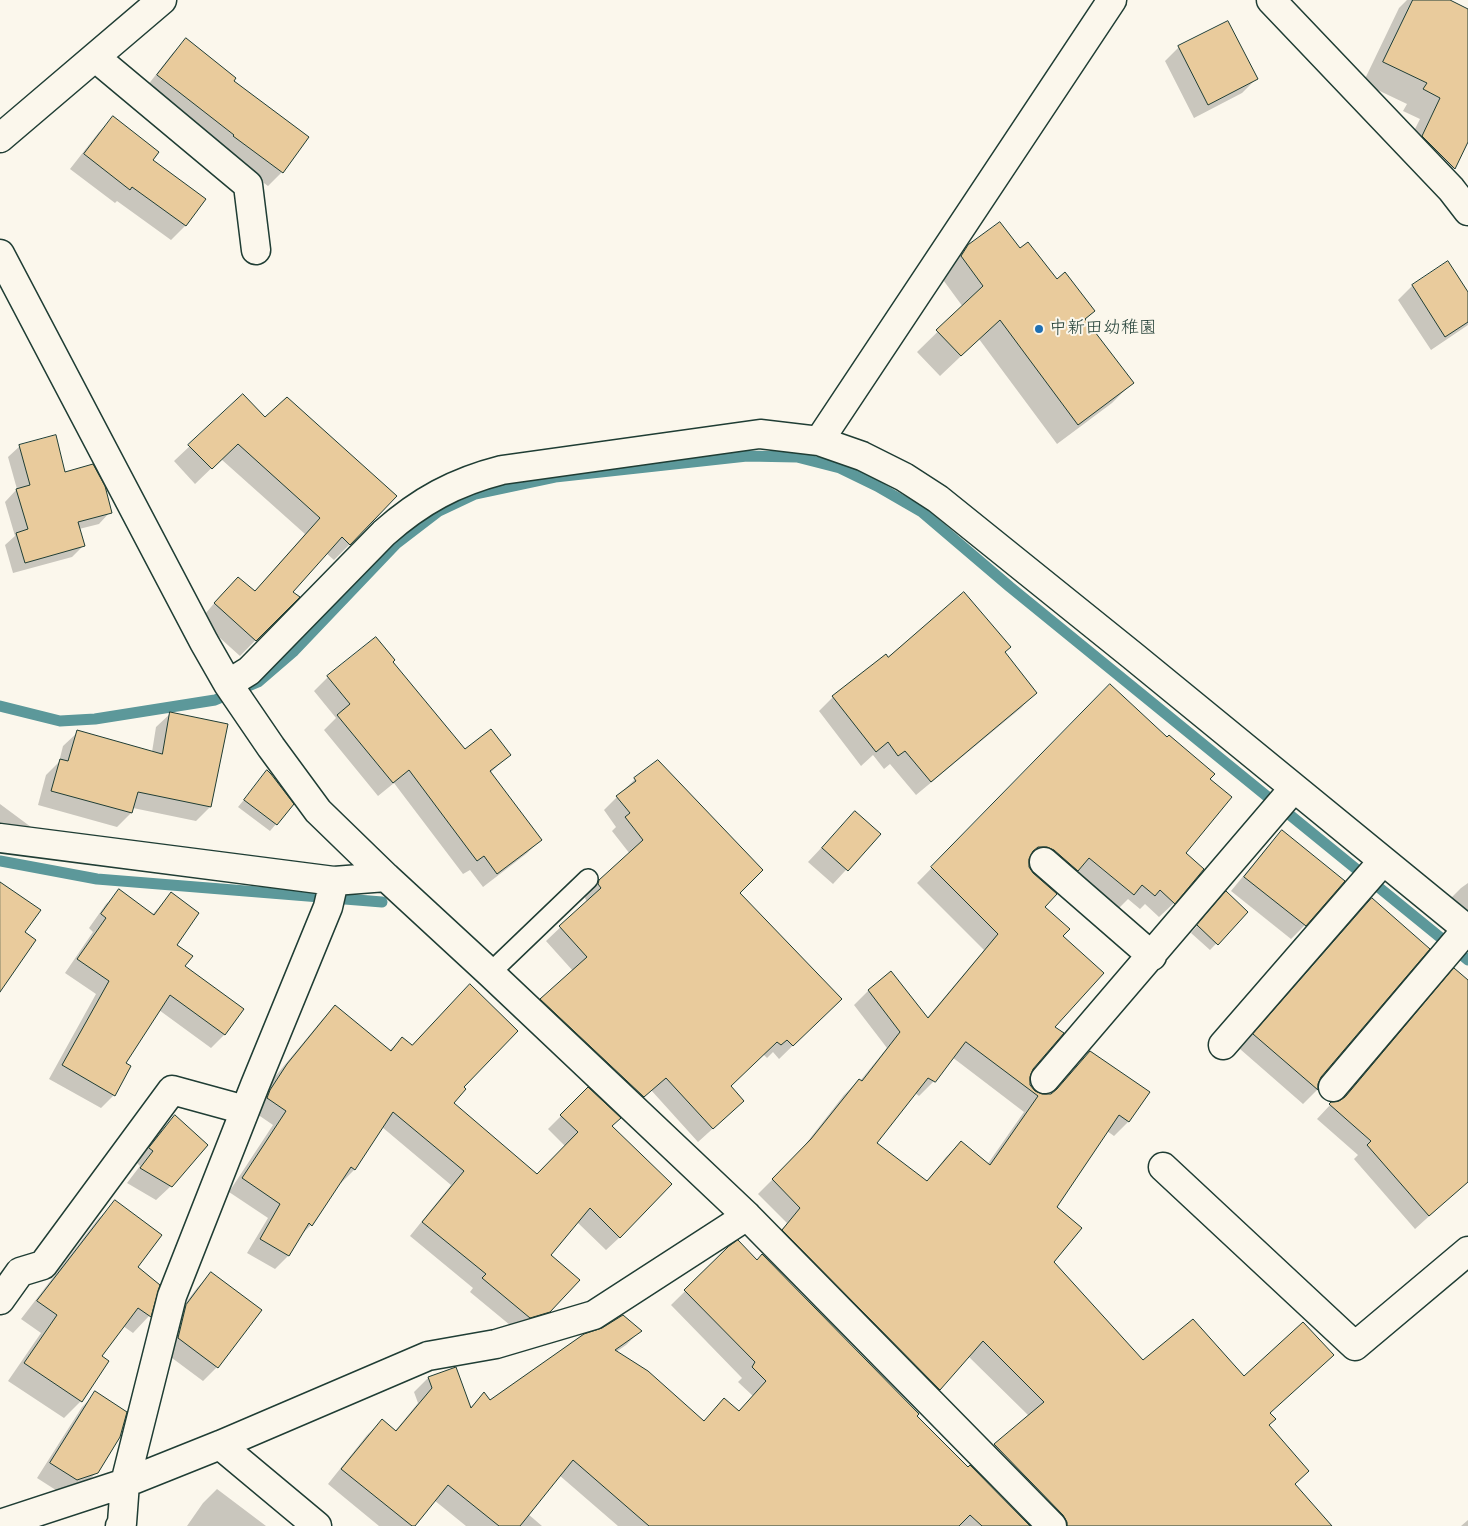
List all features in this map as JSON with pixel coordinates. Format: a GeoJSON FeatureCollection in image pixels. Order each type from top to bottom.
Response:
{"type":"FeatureCollection","features":[{"type":"Feature","properties":{"kind":"street"},"geometry":{"type":"LineString","coordinates":[[0,138],[162,0]]}},
{"type":"Feature","properties":{"kind":"street"},"geometry":{"type":"LineString","coordinates":[[818,440],[1112,0]]}},
{"type":"Feature","properties":{"kind":"street"},"geometry":{"type":"LineString","coordinates":[[1271,0],[1450,189],[1468,211]]}},
{"type":"Feature","properties":{"kind":"street"},"geometry":{"type":"LineString","coordinates":[[96,58],[248,184],[256,250]]}},
{"type":"Feature","properties":{"kind":"street"},"geometry":{"type":"LineString","coordinates":[[0,254],[199,633],[233,691],[318,811],[746,1216],[1052,1526]]}},
{"type":"Feature","properties":{"kind":"street"},"geometry":{"type":"LineString","coordinates":[[233,691],[249,670],[384,533],[401,518],[432,497],[459,484],[480,475],[502,470],[760,434],[818,440],[870,460],[904,477],[938,500],[1141,663],[1285,800],[1373,873],[1460,938],[1333,1087]]}},
{"type":"Feature","properties":{"kind":"street"},"geometry":{"type":"LineString","coordinates":[[1045,1079],[1285,800]]}},
{"type":"Feature","properties":{"kind":"street"},"geometry":{"type":"LineString","coordinates":[[0,838],[332,892],[386,877]]}},
{"type":"Feature","properties":{"kind":"street"},"geometry":{"type":"LineString","coordinates":[[1044,862],[1152,956]]}},
{"type":"Feature","properties":{"kind":"street"},"geometry":{"type":"LineString","coordinates":[[1223,1045],[1373,873]]}},
{"type":"Feature","properties":{"kind":"street"},"geometry":{"type":"LineString","coordinates":[[120,1526],[122,1523],[125,1483],[172,1296],[332,892]]}},
{"type":"Feature","properties":{"kind":"street"},"geometry":{"type":"LineString","coordinates":[[0,1300],[20,1272],[43,1265],[172,1090],[245,1110]]}},
{"type":"Feature","properties":{"kind":"street"},"geometry":{"type":"LineString","coordinates":[[1163,1167],[1355,1346],[1468,1251]]}},
{"type":"Feature","properties":{"kind":"street"},"geometry":{"type":"LineString","coordinates":[[0,1524],[125,1483],[220,1445],[428,1356],[496,1344],[594,1315],[746,1216]]}},
{"type":"Feature","properties":{"kind":"street"},"geometry":{"type":"LineString","coordinates":[[220,1445],[317,1526]]}},
{"type":"Feature","properties":{"kind":"lane"},"geometry":{"type":"LineString","coordinates":[[490,974],[588,879]]}},
{"type":"Feature","properties":{"kind":"building"},"geometry":{"type":"Polygon","coordinates":[[[1413,0],[1450,0],[1468,9],[1468,142],[1455,169],[1422,136],[1440,98],[1423,89],[1427,83],[1383,62],[1413,0]]]}},
{"type":"Feature","properties":{"kind":"building"},"geometry":{"type":"Polygon","coordinates":[[[1228,21],[1258,79],[1208,105],[1178,46],[1228,21]]]}},
{"type":"Feature","properties":{"kind":"building"},"geometry":{"type":"Polygon","coordinates":[[[186,38],[236,78],[234,81],[309,137],[283,173],[157,75],[186,38]]]}},
{"type":"Feature","properties":{"kind":"building"},"geometry":{"type":"Polygon","coordinates":[[[113,116],[159,152],[153,160],[206,199],[186,226],[132,187],[130,190],[84,154],[113,116]]]}},
{"type":"Feature","properties":{"kind":"building"},"geometry":{"type":"Polygon","coordinates":[[[1000,222],[1020,248],[1028,242],[1057,279],[1065,272],[1095,311],[1085,319],[1134,383],[1078,425],[1000,320],[961,356],[936,330],[983,286],[961,256],[968,245],[1000,222]]]}},
{"type":"Feature","properties":{"kind":"building"},"geometry":{"type":"Polygon","coordinates":[[[1448,261],[1468,292],[1468,322],[1445,337],[1412,285],[1448,261]]]}},
{"type":"Feature","properties":{"kind":"building"},"geometry":{"type":"Polygon","coordinates":[[[243,394],[265,417],[287,397],[397,496],[350,545],[342,537],[293,592],[300,597],[256,641],[214,603],[238,577],[255,591],[320,518],[238,444],[212,469],[188,445],[243,394]]]}},
{"type":"Feature","properties":{"kind":"building"},"geometry":{"type":"Polygon","coordinates":[[[56,435],[65,472],[93,464],[105,486],[112,513],[78,522],[85,546],[25,563],[16,533],[28,529],[16,489],[30,485],[19,445],[56,435]]]}},
{"type":"Feature","properties":{"kind":"building"},"geometry":{"type":"Polygon","coordinates":[[[964,592],[1011,647],[1005,652],[1037,693],[931,782],[905,751],[898,756],[888,742],[876,752],[832,696],[886,654],[888,657],[964,592]]]}},
{"type":"Feature","properties":{"kind":"building"},"geometry":{"type":"Polygon","coordinates":[[[376,637],[395,660],[393,662],[465,749],[491,729],[511,755],[490,771],[542,840],[497,874],[484,856],[477,861],[409,770],[393,783],[337,715],[350,704],[327,676],[376,637]]]}},
{"type":"Feature","properties":{"kind":"building"},"geometry":{"type":"Polygon","coordinates":[[[1110,684],[1167,737],[1169,735],[1215,774],[1210,779],[1232,797],[1186,853],[1204,869],[1175,904],[1160,890],[1155,896],[1142,885],[1134,895],[1089,858],[1078,871],[1054,850],[1047,847],[1038,847],[1033,851],[1029,859],[1029,867],[1033,873],[1057,894],[1045,907],[1070,929],[1063,936],[1104,973],[1055,1027],[1064,1033],[1033,1069],[1030,1085],[1035,1091],[1042,1094],[1051,1094],[1090,1051],[1150,1092],[1129,1122],[1119,1115],[1057,1207],[1082,1228],[1054,1262],[1143,1360],[1193,1319],[1244,1376],[1303,1322],[1334,1355],[1270,1413],[1276,1419],[1269,1425],[1309,1471],[1295,1484],[1332,1526],[1067,1526],[1063,1515],[994,1444],[1044,1402],[983,1341],[940,1390],[782,1230],[800,1208],[772,1179],[811,1139],[859,1079],[862,1081],[900,1032],[868,990],[891,971],[928,1018],[998,934],[931,867],[1110,684]],[[966,1042],[935,1082],[928,1078],[877,1143],[927,1181],[961,1141],[990,1165],[1038,1096],[966,1042]]]}},
{"type":"Feature","properties":{"kind":"building"},"geometry":{"type":"Polygon","coordinates":[[[170,712],[228,724],[211,807],[138,792],[132,813],[51,791],[60,759],[68,761],[77,730],[162,754],[170,712]]]}},
{"type":"Feature","properties":{"kind":"building"},"geometry":{"type":"Polygon","coordinates":[[[658,760],[763,870],[740,893],[842,999],[793,1046],[787,1040],[781,1045],[777,1042],[731,1086],[744,1101],[713,1129],[666,1078],[644,1097],[540,999],[587,957],[559,926],[601,888],[598,884],[599,880],[643,840],[625,817],[630,813],[616,796],[636,781],[634,778],[658,760]]]}},
{"type":"Feature","properties":{"kind":"building"},"geometry":{"type":"Polygon","coordinates":[[[267,770],[294,804],[277,825],[244,800],[267,770]]]}},
{"type":"Feature","properties":{"kind":"building"},"geometry":{"type":"Polygon","coordinates":[[[855,811],[881,834],[848,871],[822,848],[855,811]]]}},
{"type":"Feature","properties":{"kind":"building"},"geometry":{"type":"Polygon","coordinates":[[[1282,830],[1345,881],[1306,926],[1244,877],[1282,830]]]}},
{"type":"Feature","properties":{"kind":"building"},"geometry":{"type":"Polygon","coordinates":[[[0,882],[41,910],[25,932],[36,940],[0,992],[0,882]]]}},
{"type":"Feature","properties":{"kind":"building"},"geometry":{"type":"Polygon","coordinates":[[[119,889],[154,915],[171,892],[199,913],[177,945],[193,956],[185,966],[244,1009],[225,1035],[170,995],[126,1063],[131,1066],[115,1096],[62,1065],[109,981],[77,959],[106,918],[101,914],[119,889]]]}},
{"type":"Feature","properties":{"kind":"building"},"geometry":{"type":"Polygon","coordinates":[[[1226,891],[1248,912],[1218,945],[1197,925],[1226,891]]]}},
{"type":"Feature","properties":{"kind":"building"},"geometry":{"type":"Polygon","coordinates":[[[1372,898],[1430,949],[1321,1077],[1318,1090],[1253,1034],[1372,898]]]}},
{"type":"Feature","properties":{"kind":"building"},"geometry":{"type":"Polygon","coordinates":[[[1454,968],[1468,980],[1468,1182],[1429,1216],[1367,1145],[1371,1141],[1329,1104],[1345,1097],[1454,968]]]}},
{"type":"Feature","properties":{"kind":"building"},"geometry":{"type":"Polygon","coordinates":[[[470,984],[518,1031],[464,1087],[466,1089],[454,1103],[537,1174],[578,1132],[560,1115],[588,1087],[621,1118],[612,1126],[672,1184],[620,1238],[590,1208],[551,1255],[580,1280],[550,1312],[530,1318],[482,1278],[486,1274],[422,1222],[464,1171],[393,1112],[355,1170],[351,1167],[312,1226],[309,1223],[289,1256],[260,1239],[280,1204],[242,1178],[286,1111],[267,1098],[270,1090],[287,1064],[335,1005],[391,1051],[402,1037],[412,1045],[470,984]]]}},
{"type":"Feature","properties":{"kind":"building"},"geometry":{"type":"Polygon","coordinates":[[[175,1115],[208,1145],[172,1187],[140,1168],[153,1151],[149,1148],[175,1115]]]}},
{"type":"Feature","properties":{"kind":"building"},"geometry":{"type":"Polygon","coordinates":[[[115,1200],[162,1235],[138,1267],[160,1285],[151,1317],[138,1308],[102,1356],[109,1361],[82,1402],[24,1363],[57,1315],[37,1301],[115,1200]]]}},
{"type":"Feature","properties":{"kind":"building"},"geometry":{"type":"Polygon","coordinates":[[[738,1240],[757,1260],[762,1254],[919,1414],[917,1416],[968,1467],[970,1465],[1030,1526],[982,1526],[970,1515],[959,1526],[649,1526],[573,1460],[520,1526],[499,1526],[448,1485],[415,1526],[412,1526],[341,1469],[382,1419],[396,1431],[432,1388],[428,1377],[456,1367],[471,1408],[484,1392],[490,1400],[584,1334],[602,1328],[623,1315],[642,1331],[615,1350],[648,1371],[704,1421],[724,1398],[739,1411],[766,1381],[752,1367],[755,1362],[684,1290],[728,1247],[738,1240]]]}},
{"type":"Feature","properties":{"kind":"building"},"geometry":{"type":"Polygon","coordinates":[[[211,1272],[262,1310],[218,1368],[178,1338],[186,1305],[211,1272]]]}},
{"type":"Feature","properties":{"kind":"building"},"geometry":{"type":"Polygon","coordinates":[[[95,1391],[127,1412],[120,1437],[98,1473],[77,1480],[50,1463],[95,1391]]]}},
{"type":"Feature","properties":{"kind":"waterway"},"geometry":{"type":"LineString","coordinates":[[0,706],[60,721],[95,719],[215,700],[258,682],[294,651],[396,544],[439,511],[475,494],[555,477],[747,456],[797,457],[840,468],[877,486],[922,512],[1010,587],[1468,960]]}},
{"type":"Feature","properties":{"kind":"waterway"},"geometry":{"type":"LineString","coordinates":[[0,861],[97,879],[382,902]]}},
{"type":"Feature","properties":{"kind":"place","name":"中新田幼稚園"},"geometry":{"type":"Point","coordinates":[1039,329]}}]}
